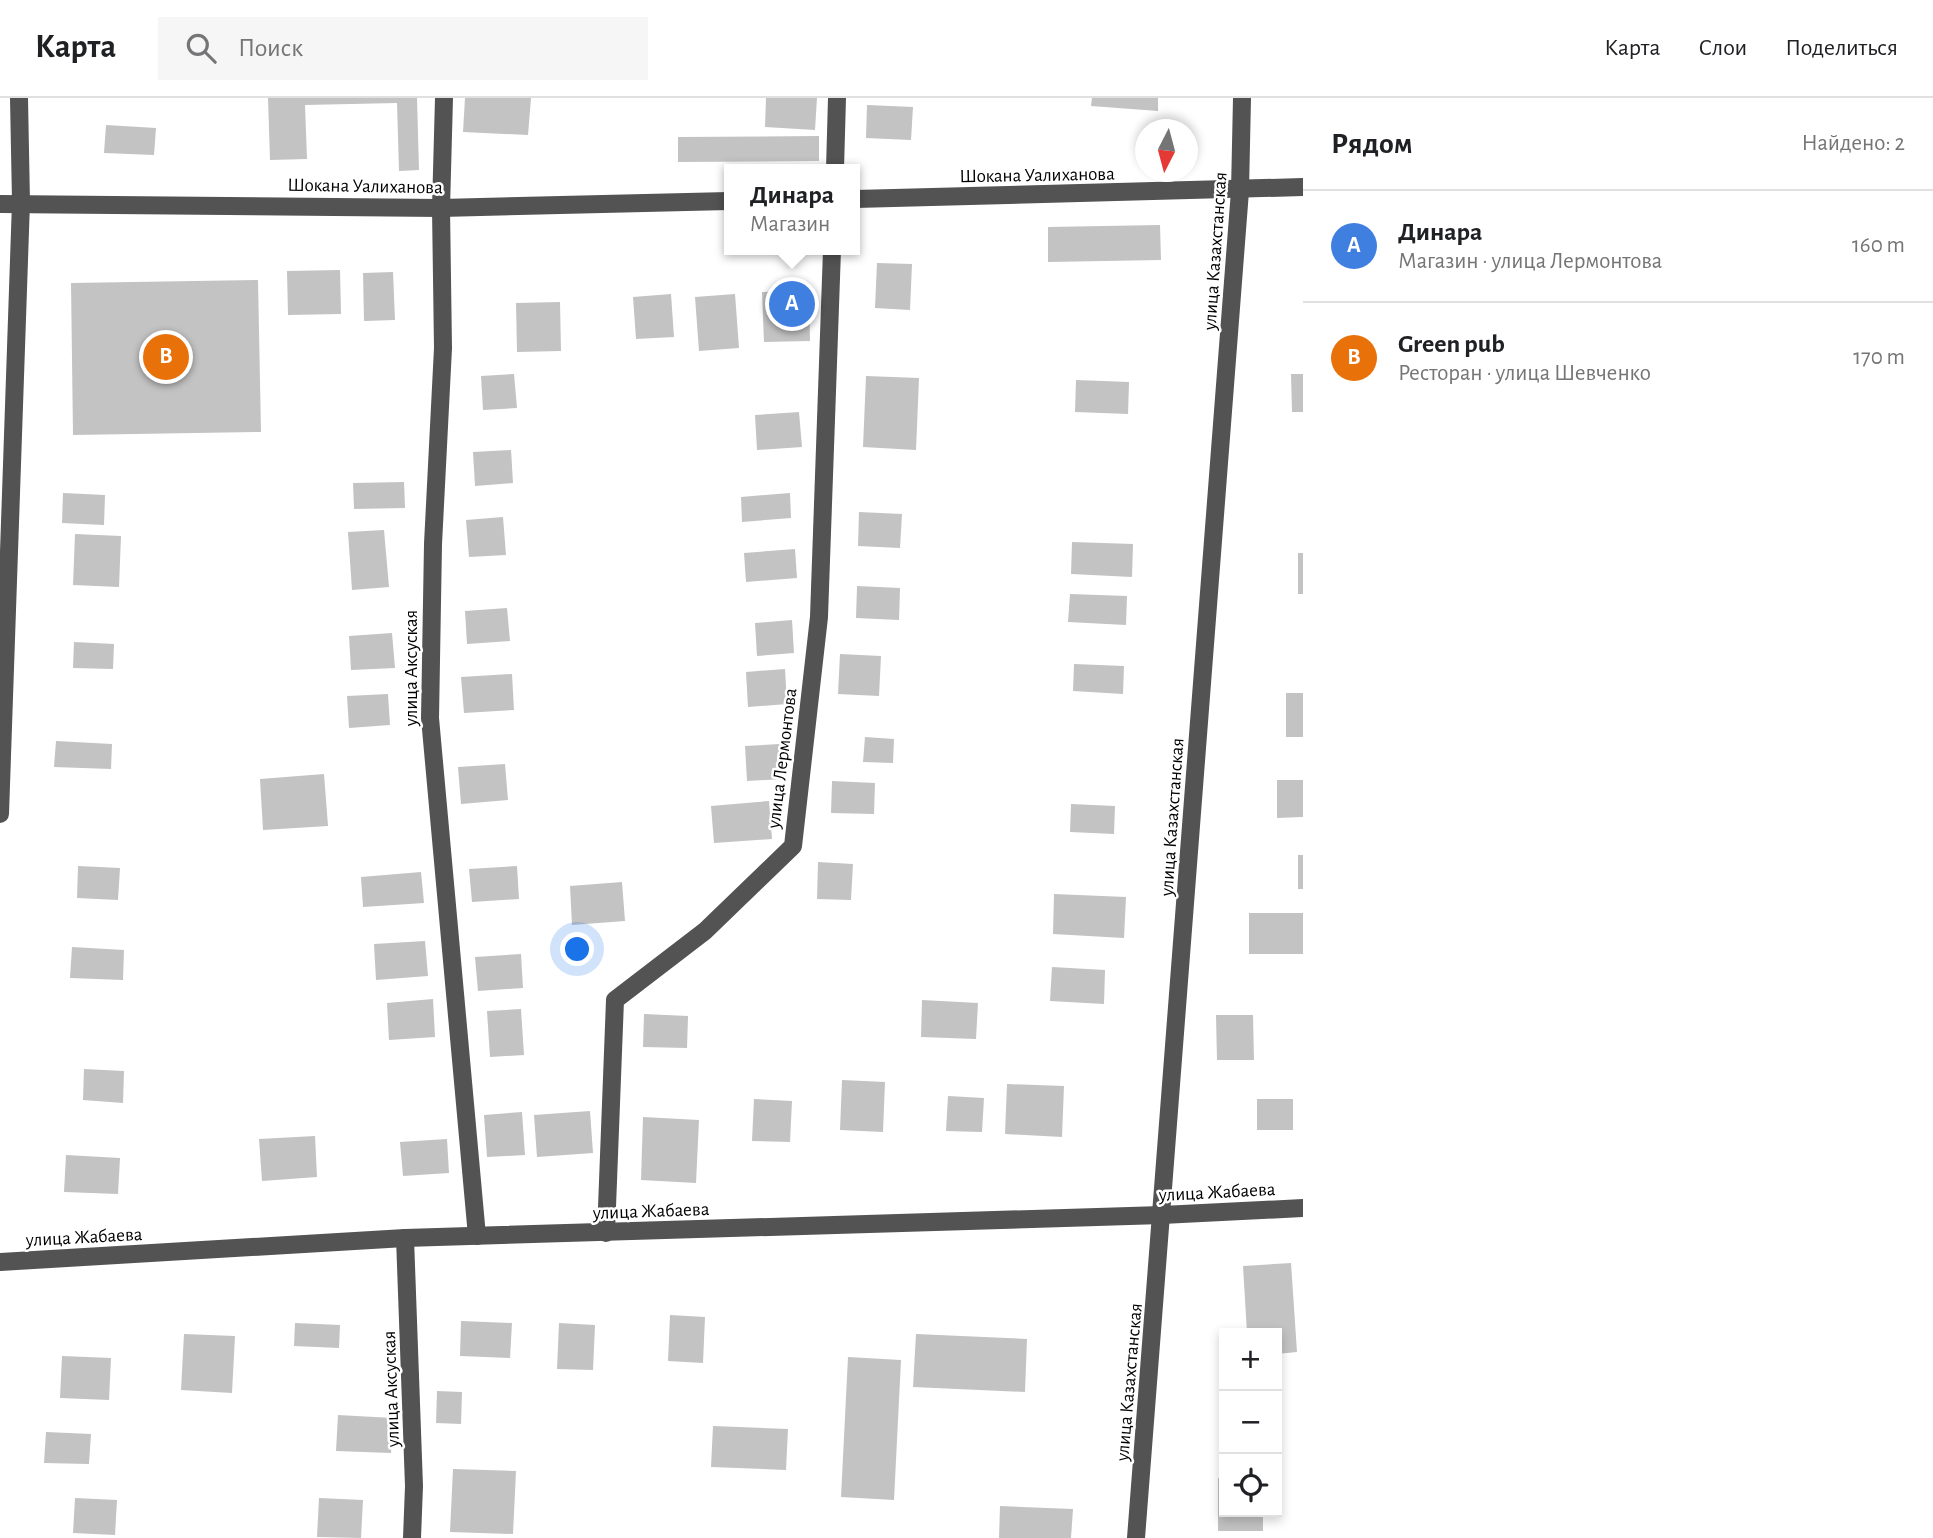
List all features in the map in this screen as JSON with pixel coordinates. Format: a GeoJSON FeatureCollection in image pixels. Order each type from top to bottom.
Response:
{"type":"FeatureCollection","features":[{"type":"Feature","properties":{"kind":"street"},"geometry":{"type":"LineString","coordinates":[[0,814],[21,202],[19,98]]}},
{"type":"Feature","properties":{"kind":"street","name":"улица Аксуская"},"geometry":{"type":"LineString","coordinates":[[444,98],[441,208],[443,348],[433,544],[430,718],[477,1236]]}},
{"type":"Feature","properties":{"kind":"street"},"geometry":{"type":"LineString","coordinates":[[835,164],[837,98]]}},
{"type":"Feature","properties":{"kind":"street","name":"улица Казахстанская"},"geometry":{"type":"LineString","coordinates":[[1136,1538],[1240,191],[1242,98]]}},
{"type":"Feature","properties":{"kind":"street","name":"Шокана Уалиханова"},"geometry":{"type":"LineString","coordinates":[[860,199],[1240,191],[1303,187]]}},
{"type":"Feature","properties":{"kind":"street","name":"Шокана Уалиханова"},"geometry":{"type":"LineString","coordinates":[[0,204],[21,202],[441,208],[724,201]]}},
{"type":"Feature","properties":{"kind":"street","name":"улица Лермонтова"},"geometry":{"type":"LineString","coordinates":[[607,1233],[615,1000],[705,931],[793,846],[819,617],[832,255]]}},
{"type":"Feature","properties":{"kind":"street","name":"улица Жабаева"},"geometry":{"type":"LineString","coordinates":[[0,1262],[405,1238],[1162,1215],[1303,1208]]}},
{"type":"Feature","properties":{"kind":"street","name":"улица Аксуская"},"geometry":{"type":"LineString","coordinates":[[405,1238],[414,1486],[412,1538]]}},
{"type":"Feature","properties":{"kind":"building"},"geometry":{"type":"Polygon","coordinates":[[[268,98],[417,98],[419,170],[399,171],[397,103],[305,105],[307,159],[270,160],[268,98]]]}},
{"type":"Feature","properties":{"kind":"building"},"geometry":{"type":"Polygon","coordinates":[[[465,98],[531,98],[528,135],[463,132],[465,98]]]}},
{"type":"Feature","properties":{"kind":"building"},"geometry":{"type":"Polygon","coordinates":[[[766,98],[817,98],[815,130],[765,127],[766,98]]]}},
{"type":"Feature","properties":{"kind":"building"},"geometry":{"type":"Polygon","coordinates":[[[1092,98],[1158,98],[1158,111],[1091,106],[1092,98]]]}},
{"type":"Feature","properties":{"kind":"building"},"geometry":{"type":"Polygon","coordinates":[[[867,105],[913,107],[911,140],[866,138],[867,105]]]}},
{"type":"Feature","properties":{"kind":"building"},"geometry":{"type":"Polygon","coordinates":[[[106,125],[156,128],[154,155],[104,153],[106,125]]]}},
{"type":"Feature","properties":{"kind":"building"},"geometry":{"type":"Polygon","coordinates":[[[819,136],[819,161],[678,162],[678,137],[819,136]]]}},
{"type":"Feature","properties":{"kind":"building"},"geometry":{"type":"Polygon","coordinates":[[[1160,225],[1161,260],[1048,262],[1048,227],[1160,225]]]}},
{"type":"Feature","properties":{"kind":"building"},"geometry":{"type":"Polygon","coordinates":[[[877,263],[912,264],[910,310],[875,308],[877,263]]]}},
{"type":"Feature","properties":{"kind":"building"},"geometry":{"type":"Polygon","coordinates":[[[340,270],[341,314],[288,315],[287,271],[340,270]]]}},
{"type":"Feature","properties":{"kind":"building"},"geometry":{"type":"Polygon","coordinates":[[[393,272],[395,320],[364,321],[363,273],[393,272]]]}},
{"type":"Feature","properties":{"kind":"building"},"geometry":{"type":"Polygon","coordinates":[[[258,280],[261,432],[73,435],[71,283],[258,280]]]}},
{"type":"Feature","properties":{"kind":"building"},"geometry":{"type":"Polygon","coordinates":[[[809,291],[810,341],[764,342],[762,292],[809,291]]]}},
{"type":"Feature","properties":{"kind":"building"},"geometry":{"type":"Polygon","coordinates":[[[671,294],[674,337],[636,339],[633,297],[671,294]]]}},
{"type":"Feature","properties":{"kind":"building"},"geometry":{"type":"Polygon","coordinates":[[[735,294],[739,348],[699,351],[695,297],[735,294]]]}},
{"type":"Feature","properties":{"kind":"building"},"geometry":{"type":"Polygon","coordinates":[[[560,302],[561,351],[517,352],[516,303],[560,302]]]}},
{"type":"Feature","properties":{"kind":"building"},"geometry":{"type":"Polygon","coordinates":[[[514,374],[517,408],[483,410],[481,376],[514,374]]]}},
{"type":"Feature","properties":{"kind":"building"},"geometry":{"type":"Polygon","coordinates":[[[1291,374],[1303,374],[1303,412],[1292,412],[1291,374]]]}},
{"type":"Feature","properties":{"kind":"building"},"geometry":{"type":"Polygon","coordinates":[[[866,376],[919,378],[916,450],[863,447],[866,376]]]}},
{"type":"Feature","properties":{"kind":"building"},"geometry":{"type":"Polygon","coordinates":[[[1076,380],[1129,382],[1128,414],[1075,412],[1076,380]]]}},
{"type":"Feature","properties":{"kind":"building"},"geometry":{"type":"Polygon","coordinates":[[[799,412],[802,447],[757,450],[755,415],[799,412]]]}},
{"type":"Feature","properties":{"kind":"building"},"geometry":{"type":"Polygon","coordinates":[[[511,450],[513,483],[475,486],[473,452],[511,450]]]}},
{"type":"Feature","properties":{"kind":"building"},"geometry":{"type":"Polygon","coordinates":[[[404,482],[405,508],[354,509],[353,483],[404,482]]]}},
{"type":"Feature","properties":{"kind":"building"},"geometry":{"type":"Polygon","coordinates":[[[63,493],[105,495],[104,525],[62,523],[63,493]]]}},
{"type":"Feature","properties":{"kind":"building"},"geometry":{"type":"Polygon","coordinates":[[[790,493],[791,518],[742,522],[741,497],[790,493]]]}},
{"type":"Feature","properties":{"kind":"building"},"geometry":{"type":"Polygon","coordinates":[[[859,512],[902,514],[900,548],[858,546],[859,512]]]}},
{"type":"Feature","properties":{"kind":"building"},"geometry":{"type":"Polygon","coordinates":[[[503,517],[506,555],[469,557],[466,520],[503,517]]]}},
{"type":"Feature","properties":{"kind":"building"},"geometry":{"type":"Polygon","coordinates":[[[384,530],[389,587],[352,590],[348,532],[384,530]]]}},
{"type":"Feature","properties":{"kind":"building"},"geometry":{"type":"Polygon","coordinates":[[[75,534],[121,536],[119,587],[73,585],[75,534]]]}},
{"type":"Feature","properties":{"kind":"building"},"geometry":{"type":"Polygon","coordinates":[[[1072,542],[1133,544],[1132,577],[1071,574],[1072,542]]]}},
{"type":"Feature","properties":{"kind":"building"},"geometry":{"type":"Polygon","coordinates":[[[795,549],[797,578],[746,582],[744,553],[795,549]]]}},
{"type":"Feature","properties":{"kind":"building"},"geometry":{"type":"Polygon","coordinates":[[[1298,553],[1303,553],[1303,594],[1298,594],[1298,553]]]}},
{"type":"Feature","properties":{"kind":"building"},"geometry":{"type":"Polygon","coordinates":[[[857,586],[900,588],[899,620],[856,618],[857,586]]]}},
{"type":"Feature","properties":{"kind":"building"},"geometry":{"type":"Polygon","coordinates":[[[1070,594],[1127,596],[1126,625],[1068,622],[1070,594]]]}},
{"type":"Feature","properties":{"kind":"building"},"geometry":{"type":"Polygon","coordinates":[[[507,608],[510,641],[467,644],[465,611],[507,608]]]}},
{"type":"Feature","properties":{"kind":"building"},"geometry":{"type":"Polygon","coordinates":[[[792,620],[794,653],[757,656],[755,623],[792,620]]]}},
{"type":"Feature","properties":{"kind":"building"},"geometry":{"type":"Polygon","coordinates":[[[392,633],[395,668],[351,670],[349,636],[392,633]]]}},
{"type":"Feature","properties":{"kind":"building"},"geometry":{"type":"Polygon","coordinates":[[[74,642],[114,644],[113,669],[73,668],[74,642]]]}},
{"type":"Feature","properties":{"kind":"building"},"geometry":{"type":"Polygon","coordinates":[[[840,654],[881,656],[879,696],[838,694],[840,654]]]}},
{"type":"Feature","properties":{"kind":"building"},"geometry":{"type":"Polygon","coordinates":[[[1074,664],[1124,666],[1123,694],[1073,691],[1074,664]]]}},
{"type":"Feature","properties":{"kind":"building"},"geometry":{"type":"Polygon","coordinates":[[[785,669],[787,704],[748,707],[746,672],[785,669]]]}},
{"type":"Feature","properties":{"kind":"building"},"geometry":{"type":"Polygon","coordinates":[[[512,674],[514,710],[464,713],[461,677],[512,674]]]}},
{"type":"Feature","properties":{"kind":"building"},"geometry":{"type":"Polygon","coordinates":[[[1286,693],[1303,693],[1303,737],[1286,737],[1286,693]]]}},
{"type":"Feature","properties":{"kind":"building"},"geometry":{"type":"Polygon","coordinates":[[[388,694],[390,725],[349,728],[347,696],[388,694]]]}},
{"type":"Feature","properties":{"kind":"building"},"geometry":{"type":"Polygon","coordinates":[[[865,737],[894,739],[893,763],[863,762],[865,737]]]}},
{"type":"Feature","properties":{"kind":"building"},"geometry":{"type":"Polygon","coordinates":[[[56,741],[112,744],[111,769],[54,767],[56,741]]]}},
{"type":"Feature","properties":{"kind":"building"},"geometry":{"type":"Polygon","coordinates":[[[780,744],[782,779],[747,781],[745,746],[780,744]]]}},
{"type":"Feature","properties":{"kind":"building"},"geometry":{"type":"Polygon","coordinates":[[[505,764],[508,800],[461,804],[458,767],[505,764]]]}},
{"type":"Feature","properties":{"kind":"building"},"geometry":{"type":"Polygon","coordinates":[[[324,774],[328,826],[263,830],[260,779],[324,774]]]}},
{"type":"Feature","properties":{"kind":"building"},"geometry":{"type":"Polygon","coordinates":[[[1277,780],[1303,780],[1303,817],[1277,818],[1277,780]]]}},
{"type":"Feature","properties":{"kind":"building"},"geometry":{"type":"Polygon","coordinates":[[[832,781],[875,783],[874,814],[831,813],[832,781]]]}},
{"type":"Feature","properties":{"kind":"building"},"geometry":{"type":"Polygon","coordinates":[[[769,801],[772,839],[714,843],[711,806],[769,801]]]}},
{"type":"Feature","properties":{"kind":"building"},"geometry":{"type":"Polygon","coordinates":[[[1071,804],[1115,806],[1114,834],[1070,832],[1071,804]]]}},
{"type":"Feature","properties":{"kind":"building"},"geometry":{"type":"Polygon","coordinates":[[[1298,855],[1303,855],[1303,889],[1298,889],[1298,855]]]}},
{"type":"Feature","properties":{"kind":"building"},"geometry":{"type":"Polygon","coordinates":[[[818,862],[853,864],[851,900],[817,899],[818,862]]]}},
{"type":"Feature","properties":{"kind":"building"},"geometry":{"type":"Polygon","coordinates":[[[78,866],[120,868],[118,900],[77,898],[78,866]]]}},
{"type":"Feature","properties":{"kind":"building"},"geometry":{"type":"Polygon","coordinates":[[[517,866],[519,899],[472,902],[469,869],[517,866]]]}},
{"type":"Feature","properties":{"kind":"building"},"geometry":{"type":"Polygon","coordinates":[[[421,872],[424,903],[363,907],[361,877],[421,872]]]}},
{"type":"Feature","properties":{"kind":"building"},"geometry":{"type":"Polygon","coordinates":[[[622,882],[625,921],[572,925],[570,886],[622,882]]]}},
{"type":"Feature","properties":{"kind":"building"},"geometry":{"type":"Polygon","coordinates":[[[1054,894],[1126,897],[1124,938],[1053,934],[1054,894]]]}},
{"type":"Feature","properties":{"kind":"building"},"geometry":{"type":"Polygon","coordinates":[[[1249,913],[1303,913],[1303,954],[1249,954],[1249,913]]]}},
{"type":"Feature","properties":{"kind":"building"},"geometry":{"type":"Polygon","coordinates":[[[425,941],[428,976],[376,980],[374,944],[425,941]]]}},
{"type":"Feature","properties":{"kind":"building"},"geometry":{"type":"Polygon","coordinates":[[[72,947],[124,950],[123,980],[70,978],[72,947]]]}},
{"type":"Feature","properties":{"kind":"building"},"geometry":{"type":"Polygon","coordinates":[[[521,954],[523,988],[478,991],[475,957],[521,954]]]}},
{"type":"Feature","properties":{"kind":"building"},"geometry":{"type":"Polygon","coordinates":[[[1052,967],[1105,970],[1104,1004],[1050,1001],[1052,967]]]}},
{"type":"Feature","properties":{"kind":"building"},"geometry":{"type":"Polygon","coordinates":[[[433,999],[435,1037],[389,1040],[387,1003],[433,999]]]}},
{"type":"Feature","properties":{"kind":"building"},"geometry":{"type":"Polygon","coordinates":[[[922,1000],[978,1003],[976,1039],[921,1037],[922,1000]]]}},
{"type":"Feature","properties":{"kind":"building"},"geometry":{"type":"Polygon","coordinates":[[[521,1009],[524,1055],[490,1057],[487,1011],[521,1009]]]}},
{"type":"Feature","properties":{"kind":"building"},"geometry":{"type":"Polygon","coordinates":[[[644,1014],[688,1016],[687,1048],[643,1047],[644,1014]]]}},
{"type":"Feature","properties":{"kind":"building"},"geometry":{"type":"Polygon","coordinates":[[[1216,1015],[1253,1015],[1254,1060],[1217,1060],[1216,1015]]]}},
{"type":"Feature","properties":{"kind":"building"},"geometry":{"type":"Polygon","coordinates":[[[84,1069],[124,1071],[123,1103],[83,1100],[84,1069]]]}},
{"type":"Feature","properties":{"kind":"building"},"geometry":{"type":"Polygon","coordinates":[[[842,1080],[885,1082],[883,1132],[840,1130],[842,1080]]]}},
{"type":"Feature","properties":{"kind":"building"},"geometry":{"type":"Polygon","coordinates":[[[1007,1084],[1064,1086],[1062,1137],[1005,1134],[1007,1084]]]}},
{"type":"Feature","properties":{"kind":"building"},"geometry":{"type":"Polygon","coordinates":[[[948,1096],[984,1098],[982,1132],[946,1131],[948,1096]]]}},
{"type":"Feature","properties":{"kind":"building"},"geometry":{"type":"Polygon","coordinates":[[[754,1099],[792,1101],[790,1142],[752,1141],[754,1099]]]}},
{"type":"Feature","properties":{"kind":"building"},"geometry":{"type":"Polygon","coordinates":[[[1257,1099],[1293,1099],[1293,1130],[1257,1130],[1257,1099]]]}},
{"type":"Feature","properties":{"kind":"building"},"geometry":{"type":"Polygon","coordinates":[[[590,1111],[593,1153],[537,1157],[534,1115],[590,1111]]]}},
{"type":"Feature","properties":{"kind":"building"},"geometry":{"type":"Polygon","coordinates":[[[522,1112],[525,1155],[487,1157],[484,1115],[522,1112]]]}},
{"type":"Feature","properties":{"kind":"building"},"geometry":{"type":"Polygon","coordinates":[[[643,1117],[699,1120],[696,1183],[641,1180],[643,1117]]]}},
{"type":"Feature","properties":{"kind":"building"},"geometry":{"type":"Polygon","coordinates":[[[315,1136],[317,1177],[262,1181],[259,1139],[315,1136]]]}},
{"type":"Feature","properties":{"kind":"building"},"geometry":{"type":"Polygon","coordinates":[[[447,1139],[449,1173],[403,1176],[400,1142],[447,1139]]]}},
{"type":"Feature","properties":{"kind":"building"},"geometry":{"type":"Polygon","coordinates":[[[66,1155],[120,1158],[118,1194],[64,1192],[66,1155]]]}},
{"type":"Feature","properties":{"kind":"building"},"geometry":{"type":"Polygon","coordinates":[[[1291,1263],[1297,1352],[1282,1354],[1282,1328],[1247,1328],[1243,1266],[1291,1263]]]}},
{"type":"Feature","properties":{"kind":"building"},"geometry":{"type":"Polygon","coordinates":[[[670,1315],[705,1317],[703,1363],[668,1361],[670,1315]]]}},
{"type":"Feature","properties":{"kind":"building"},"geometry":{"type":"Polygon","coordinates":[[[461,1321],[512,1323],[510,1358],[460,1356],[461,1321]]]}},
{"type":"Feature","properties":{"kind":"building"},"geometry":{"type":"Polygon","coordinates":[[[295,1323],[340,1325],[339,1348],[294,1346],[295,1323]]]}},
{"type":"Feature","properties":{"kind":"building"},"geometry":{"type":"Polygon","coordinates":[[[559,1323],[595,1325],[593,1370],[557,1369],[559,1323]]]}},
{"type":"Feature","properties":{"kind":"building"},"geometry":{"type":"Polygon","coordinates":[[[184,1334],[235,1336],[232,1393],[181,1390],[184,1334]]]}},
{"type":"Feature","properties":{"kind":"building"},"geometry":{"type":"Polygon","coordinates":[[[916,1334],[1027,1339],[1025,1392],[913,1387],[916,1334]]]}},
{"type":"Feature","properties":{"kind":"building"},"geometry":{"type":"Polygon","coordinates":[[[62,1356],[111,1358],[109,1400],[60,1398],[62,1356]]]}},
{"type":"Feature","properties":{"kind":"building"},"geometry":{"type":"Polygon","coordinates":[[[848,1357],[901,1360],[894,1500],[841,1497],[848,1357]]]}},
{"type":"Feature","properties":{"kind":"building"},"geometry":{"type":"Polygon","coordinates":[[[437,1391],[462,1392],[461,1424],[436,1423],[437,1391]]]}},
{"type":"Feature","properties":{"kind":"building"},"geometry":{"type":"Polygon","coordinates":[[[338,1415],[393,1418],[391,1453],[336,1451],[338,1415]]]}},
{"type":"Feature","properties":{"kind":"building"},"geometry":{"type":"Polygon","coordinates":[[[713,1426],[788,1429],[786,1470],[711,1467],[713,1426]]]}},
{"type":"Feature","properties":{"kind":"building"},"geometry":{"type":"Polygon","coordinates":[[[46,1432],[91,1434],[89,1464],[44,1463],[46,1432]]]}},
{"type":"Feature","properties":{"kind":"building"},"geometry":{"type":"Polygon","coordinates":[[[453,1469],[516,1471],[513,1534],[450,1532],[453,1469]]]}},
{"type":"Feature","properties":{"kind":"building"},"geometry":{"type":"Polygon","coordinates":[[[1219,1478],[1219,1517],[1263,1517],[1263,1531],[1218,1531],[1219,1478]]]}},
{"type":"Feature","properties":{"kind":"building"},"geometry":{"type":"Polygon","coordinates":[[[75,1498],[117,1500],[115,1535],[73,1533],[75,1498]]]}},
{"type":"Feature","properties":{"kind":"building"},"geometry":{"type":"Polygon","coordinates":[[[319,1498],[363,1500],[361,1538],[317,1537],[319,1498]]]}},
{"type":"Feature","properties":{"kind":"building"},"geometry":{"type":"Polygon","coordinates":[[[1000,1506],[1073,1509],[1071,1538],[999,1538],[1000,1506]]]}},
{"type":"Feature","properties":{"kind":"place","name":"Динара"},"geometry":{"type":"Point","coordinates":[792,304]}},
{"type":"Feature","properties":{"kind":"place","name":"Green pub"},"geometry":{"type":"Point","coordinates":[166,357]}}]}
